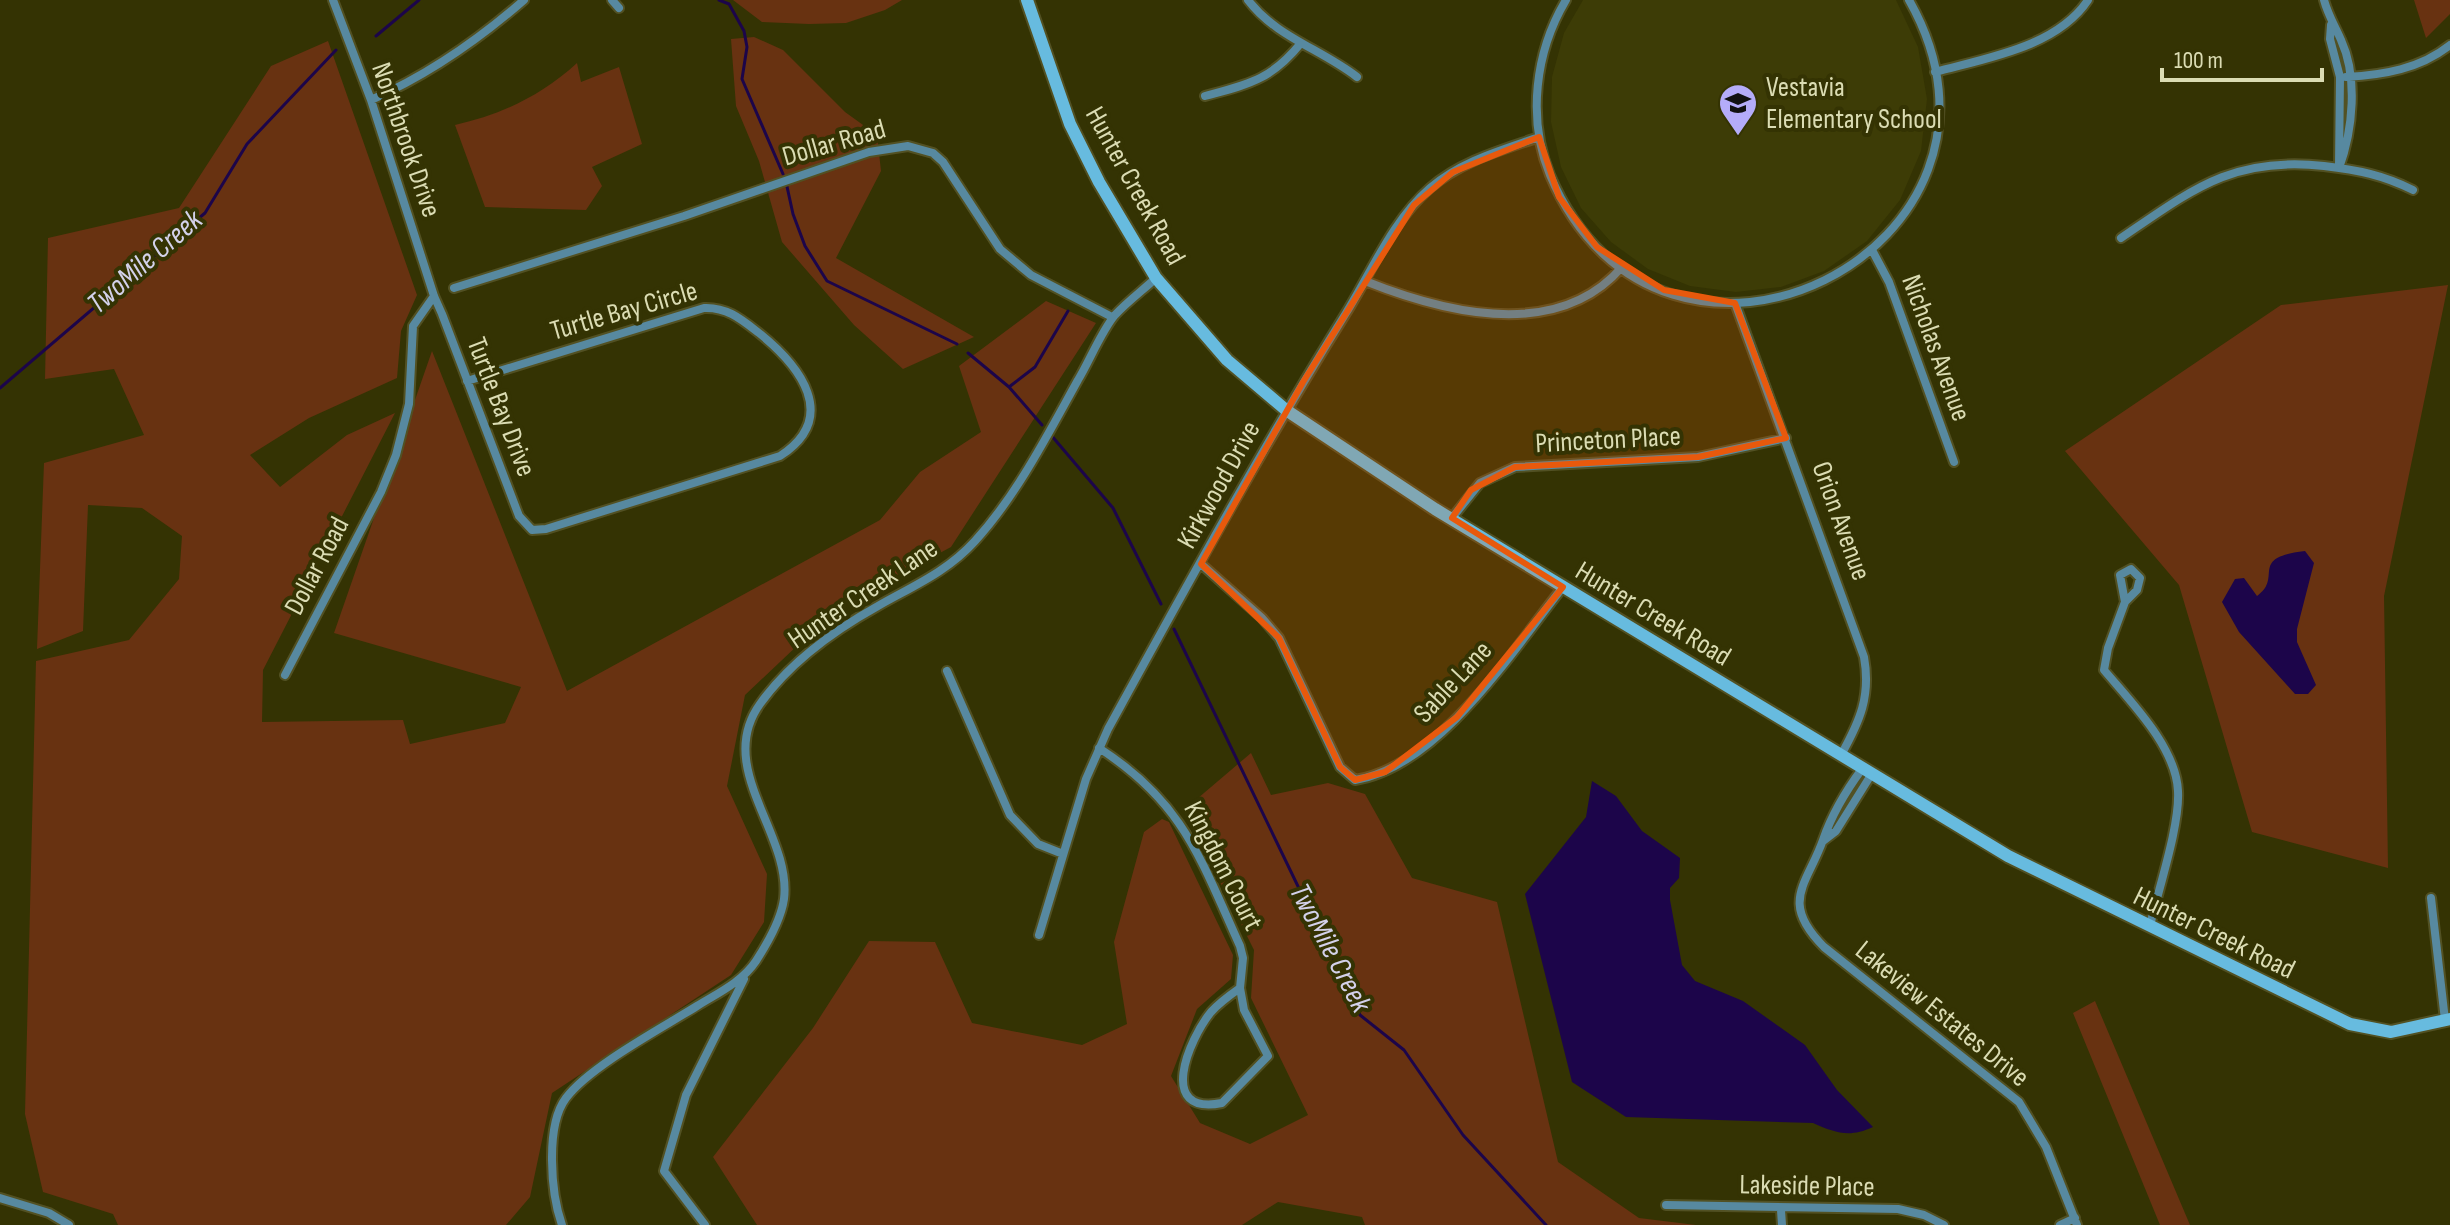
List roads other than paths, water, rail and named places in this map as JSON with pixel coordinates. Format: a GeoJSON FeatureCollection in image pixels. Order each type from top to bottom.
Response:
{"type":"FeatureCollection","features":[{"type":"Feature","properties":{"kind":"main road","name":"Hunter Creek Road"},"geometry":{"type":"LineString","coordinates":[[1027,0],[1070,124],[1099,182],[1156,278],[1227,360],[1286,410],[1563,587],[2019,862],[2290,997],[2363,1028],[2405,1031],[2448,1019]]}},
{"type":"Feature","properties":{"kind":"street","name":"Northbrook Drive"},"geometry":{"type":"LineString","coordinates":[[333,0],[371,100],[434,296]]}},
{"type":"Feature","properties":{"kind":"street"},"geometry":{"type":"LineString","coordinates":[[371,100],[437,67],[490,30],[524,0]]}},
{"type":"Feature","properties":{"kind":"street"},"geometry":{"type":"LineString","coordinates":[[612,0],[619,8]]}},
{"type":"Feature","properties":{"kind":"street"},"geometry":{"type":"LineString","coordinates":[[1248,0],[1266,21],[1337,61],[1357,77]]}},
{"type":"Feature","properties":{"kind":"street"},"geometry":{"type":"LineString","coordinates":[[1566,0],[1554,23],[1540,68],[1537,113],[1539,137],[1547,167],[1568,210],[1597,247],[1622,267],[1664,290],[1699,299],[1735,303],[1799,293],[1838,276],[1872,250],[1904,213],[1926,169],[1937,121],[1935,72],[1926,36],[1909,0]]}},
{"type":"Feature","properties":{"kind":"street"},"geometry":{"type":"LineString","coordinates":[[1935,72],[2048,35],[2070,21],[2088,0]]}},
{"type":"Feature","properties":{"kind":"street"},"geometry":{"type":"LineString","coordinates":[[2324,0],[2331,24],[2341,39],[2351,77],[2347,146],[2339,168]]}},
{"type":"Feature","properties":{"kind":"street"},"geometry":{"type":"LineString","coordinates":[[2331,24],[2330,39],[2340,77],[2339,168]]}},
{"type":"Feature","properties":{"kind":"street"},"geometry":{"type":"LineString","coordinates":[[1205,96],[1262,79],[1284,64],[1301,43]]}},
{"type":"Feature","properties":{"kind":"street"},"geometry":{"type":"LineString","coordinates":[[2340,77],[2418,64],[2450,45]]}},
{"type":"Feature","properties":{"kind":"street","name":"Kirkwood Drive"},"geometry":{"type":"LineString","coordinates":[[1039,935],[1099,748],[1286,410],[1398,225],[1432,186],[1477,160],[1539,137]]}},
{"type":"Feature","properties":{"kind":"street","name":"Dollar Road"},"geometry":{"type":"LineString","coordinates":[[454,288],[684,216],[869,152],[908,146],[929,151],[943,162],[1000,249],[1031,275],[1112,317]]}},
{"type":"Feature","properties":{"kind":"street"},"geometry":{"type":"LineString","coordinates":[[2121,238],[2185,195],[2232,172],[2257,165],[2295,163],[2380,174],[2413,190]]}},
{"type":"Feature","properties":{"kind":"street","name":"Nicholas Avenue"},"geometry":{"type":"LineString","coordinates":[[1872,250],[1889,282],[1954,462]]}},
{"type":"Feature","properties":{"kind":"street"},"geometry":{"type":"LineString","coordinates":[[1365,281],[1443,307],[1508,314],[1547,313],[1585,300],[1607,285],[1622,267]]}},
{"type":"Feature","properties":{"kind":"street"},"geometry":{"type":"LineString","coordinates":[[1112,317],[1156,278]]}},
{"type":"Feature","properties":{"kind":"street","name":"Turtle Bay Drive"},"geometry":{"type":"LineString","coordinates":[[434,296],[519,516],[532,530]]}},
{"type":"Feature","properties":{"kind":"street","name":"Dollar Road"},"geometry":{"type":"LineString","coordinates":[[285,675],[392,467],[409,404],[413,326],[434,296]]}},
{"type":"Feature","properties":{"kind":"street","name":"Orion Avenue"},"geometry":{"type":"LineString","coordinates":[[1735,303],[1864,657],[1865,708],[1841,755]]}},
{"type":"Feature","properties":{"kind":"street","name":"Turtle Bay Circle"},"geometry":{"type":"LineString","coordinates":[[467,381],[704,308],[718,307],[735,315],[787,355],[805,388],[810,419],[805,433],[795,446],[780,456],[546,529],[532,530]]}},
{"type":"Feature","properties":{"kind":"street","name":"Hunter Creek Lane"},"geometry":{"type":"LineString","coordinates":[[705,1225],[664,1171],[686,1095],[748,971],[780,915],[784,889],[779,863],[750,777],[746,739],[753,715],[776,684],[812,649],[878,605],[947,568],[975,541],[999,511],[1053,424],[1112,317]]}},
{"type":"Feature","properties":{"kind":"street","name":"Princeton Place"},"geometry":{"type":"LineString","coordinates":[[1452,518],[1480,483],[1515,467],[1698,457],[1786,438]]}},
{"type":"Feature","properties":{"kind":"street","name":"Sable Lane"},"geometry":{"type":"LineString","coordinates":[[1201,564],[1262,618],[1279,638],[1340,767],[1355,780],[1385,772],[1428,743],[1457,717],[1563,587]]}},
{"type":"Feature","properties":{"kind":"street"},"geometry":{"type":"LineString","coordinates":[[2125,602],[2108,648],[2104,670],[2159,742],[2171,765],[2178,790],[2150,926]]}},
{"type":"Feature","properties":{"kind":"street"},"geometry":{"type":"LineString","coordinates":[[947,671],[1010,815],[1038,844],[1063,854]]}},
{"type":"Feature","properties":{"kind":"street","name":"Kingdom Court"},"geometry":{"type":"LineString","coordinates":[[1099,748],[1132,769],[1160,795],[1182,826],[1240,946],[1243,958],[1240,988],[1244,1010],[1268,1056],[1222,1103],[1197,1102],[1187,1094],[1182,1082],[1187,1057],[1197,1033],[1212,1011],[1240,988]]}},
{"type":"Feature","properties":{"kind":"street","name":"Lakeview Estates Drive"},"geometry":{"type":"LineString","coordinates":[[1867,772],[1836,831],[1823,842],[1809,865],[1801,890],[1802,916],[1807,928],[1824,947],[2019,1102],[2046,1147],[2076,1222]]}},
{"type":"Feature","properties":{"kind":"street"},"geometry":{"type":"LineString","coordinates":[[2431,898],[2448,1019]]}},
{"type":"Feature","properties":{"kind":"street","name":"Hunter Creek Lane"},"geometry":{"type":"LineString","coordinates":[[562,1225],[553,1161],[556,1121],[566,1097],[605,1065],[748,971]]}},
{"type":"Feature","properties":{"kind":"street"},"geometry":{"type":"LineString","coordinates":[[0,1198],[49,1213],[69,1225]]}},
{"type":"Feature","properties":{"kind":"street","name":"Lakeside Place"},"geometry":{"type":"LineString","coordinates":[[1666,1205],[1781,1210],[1898,1209],[1924,1215],[1944,1225]]}},
{"type":"Feature","properties":{"kind":"street"},"geometry":{"type":"LineString","coordinates":[[1781,1210],[1782,1225]]}},
{"type":"Feature","properties":{"kind":"street"},"geometry":{"type":"LineString","coordinates":[[2060,1225],[2076,1222]]}},
{"type":"Feature","properties":{"kind":"waterway"},"geometry":{"type":"LineString","coordinates":[[376,36],[419,0]]}},
{"type":"Feature","properties":{"kind":"waterway"},"geometry":{"type":"LineString","coordinates":[[719,0],[729,4],[744,31],[747,47],[742,79],[783,174]]}},
{"type":"Feature","properties":{"kind":"waterway","name":"TwoMile Creek"},"geometry":{"type":"LineString","coordinates":[[0,388],[205,213],[247,144],[336,50]]}},
{"type":"Feature","properties":{"kind":"waterway","name":"TwoMile Creek"},"geometry":{"type":"LineString","coordinates":[[786,182],[805,246],[827,281],[957,344]]}},
{"type":"Feature","properties":{"kind":"waterway"},"geometry":{"type":"LineString","coordinates":[[1009,387],[1035,367],[1068,311]]}},
{"type":"Feature","properties":{"kind":"waterway","name":"TwoMile Creek"},"geometry":{"type":"LineString","coordinates":[[968,353],[1009,387],[1042,425]]}},
{"type":"Feature","properties":{"kind":"waterway","name":"TwoMile Creek"},"geometry":{"type":"LineString","coordinates":[[1051,435],[1113,508],[1161,604]]}},
{"type":"Feature","properties":{"kind":"waterway","name":"TwoMile Creek"},"geometry":{"type":"LineString","coordinates":[[1174,629],[1360,1015],[1404,1050],[1463,1135],[1546,1225]]}},
{"type":"Feature","properties":{"kind":"place","name":"Vestavia Elementary School"},"geometry":{"type":"Point","coordinates":[1738,137]}}]}
